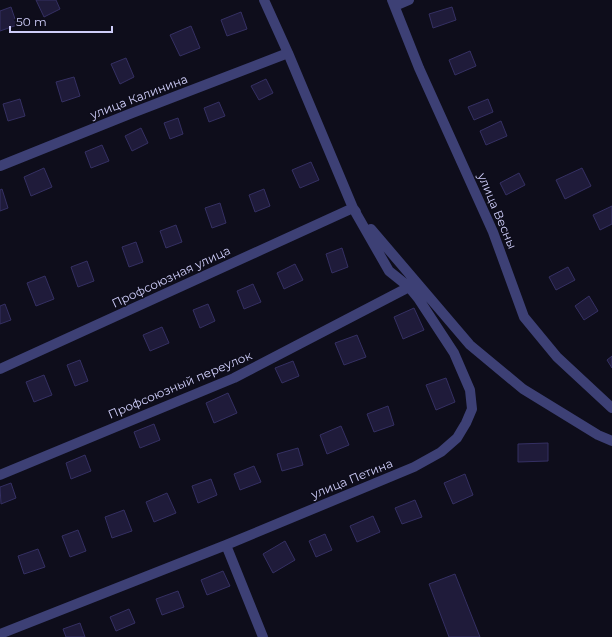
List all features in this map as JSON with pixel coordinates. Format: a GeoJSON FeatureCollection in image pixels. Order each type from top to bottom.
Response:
{"type":"FeatureCollection","features":[{"type":"Feature","properties":{"kind":"street"},"geometry":{"type":"LineString","coordinates":[[264,0],[288,53],[353,208],[470,345],[523,389],[598,435],[612,441]]}},
{"type":"Feature","properties":{"kind":"street"},"geometry":{"type":"LineString","coordinates":[[393,3],[409,0]]}},
{"type":"Feature","properties":{"kind":"street","name":"улица Весны"},"geometry":{"type":"LineString","coordinates":[[393,3],[419,68],[493,232],[524,317],[557,357],[612,408]]}},
{"type":"Feature","properties":{"kind":"street","name":"улица Калинина"},"geometry":{"type":"LineString","coordinates":[[0,166],[288,53]]}},
{"type":"Feature","properties":{"kind":"street","name":"улица Петина"},"geometry":{"type":"LineString","coordinates":[[0,634],[226,545],[414,467],[440,452],[457,438],[472,409],[470,390],[454,353],[418,298],[409,287],[389,271],[353,208]]}},
{"type":"Feature","properties":{"kind":"street","name":"Профсоюзная улица"},"geometry":{"type":"LineString","coordinates":[[0,369],[353,208]]}},
{"type":"Feature","properties":{"kind":"street","name":"Профсоюзный переулок"},"geometry":{"type":"LineString","coordinates":[[0,475],[234,378],[409,287]]}},
{"type":"Feature","properties":{"kind":"street"},"geometry":{"type":"LineString","coordinates":[[226,545],[263,637]]}},
{"type":"Feature","properties":{"kind":"building"},"geometry":{"type":"Polygon","coordinates":[[[36,0],[56,0],[60,9],[44,17],[36,0]]]}},
{"type":"Feature","properties":{"kind":"building"},"geometry":{"type":"Polygon","coordinates":[[[11,7],[17,25],[0,31],[0,11],[11,7]]]}},
{"type":"Feature","properties":{"kind":"building"},"geometry":{"type":"Polygon","coordinates":[[[452,7],[456,20],[433,28],[429,14],[452,7]]]}},
{"type":"Feature","properties":{"kind":"building"},"geometry":{"type":"Polygon","coordinates":[[[241,12],[247,29],[227,36],[221,20],[241,12]]]}},
{"type":"Feature","properties":{"kind":"building"},"geometry":{"type":"Polygon","coordinates":[[[191,26],[200,48],[180,56],[170,35],[191,26]]]}},
{"type":"Feature","properties":{"kind":"building"},"geometry":{"type":"Polygon","coordinates":[[[470,51],[476,66],[455,75],[449,60],[470,51]]]}},
{"type":"Feature","properties":{"kind":"building"},"geometry":{"type":"Polygon","coordinates":[[[126,58],[134,77],[120,84],[111,64],[126,58]]]}},
{"type":"Feature","properties":{"kind":"building"},"geometry":{"type":"Polygon","coordinates":[[[74,77],[80,96],[62,102],[56,82],[74,77]]]}},
{"type":"Feature","properties":{"kind":"building"},"geometry":{"type":"Polygon","coordinates":[[[266,79],[273,93],[259,100],[251,86],[266,79]]]}},
{"type":"Feature","properties":{"kind":"building"},"geometry":{"type":"Polygon","coordinates":[[[20,99],[25,116],[8,121],[3,104],[20,99]]]}},
{"type":"Feature","properties":{"kind":"building"},"geometry":{"type":"Polygon","coordinates":[[[488,99],[493,112],[474,120],[468,107],[488,99]]]}},
{"type":"Feature","properties":{"kind":"building"},"geometry":{"type":"Polygon","coordinates":[[[219,102],[225,116],[209,122],[204,108],[219,102]]]}},
{"type":"Feature","properties":{"kind":"building"},"geometry":{"type":"Polygon","coordinates":[[[178,118],[183,134],[170,139],[164,123],[178,118]]]}},
{"type":"Feature","properties":{"kind":"building"},"geometry":{"type":"Polygon","coordinates":[[[501,121],[507,136],[486,145],[480,131],[501,121]]]}},
{"type":"Feature","properties":{"kind":"building"},"geometry":{"type":"Polygon","coordinates":[[[141,128],[148,143],[132,151],[125,136],[141,128]]]}},
{"type":"Feature","properties":{"kind":"building"},"geometry":{"type":"Polygon","coordinates":[[[102,145],[109,161],[91,168],[85,152],[102,145]]]}},
{"type":"Feature","properties":{"kind":"building"},"geometry":{"type":"Polygon","coordinates":[[[311,162],[319,180],[300,188],[292,170],[311,162]]]}},
{"type":"Feature","properties":{"kind":"building"},"geometry":{"type":"Polygon","coordinates":[[[44,168],[52,187],[31,196],[24,177],[44,168]]]}},
{"type":"Feature","properties":{"kind":"building"},"geometry":{"type":"Polygon","coordinates":[[[582,168],[591,186],[565,199],[556,180],[582,168]]]}},
{"type":"Feature","properties":{"kind":"building"},"geometry":{"type":"Polygon","coordinates":[[[519,173],[525,185],[506,195],[500,183],[519,173]]]}},
{"type":"Feature","properties":{"kind":"building"},"geometry":{"type":"Polygon","coordinates":[[[2,189],[8,208],[0,211],[0,190],[2,189]]]}},
{"type":"Feature","properties":{"kind":"building"},"geometry":{"type":"Polygon","coordinates":[[[264,189],[270,206],[255,212],[249,195],[264,189]]]}},
{"type":"Feature","properties":{"kind":"building"},"geometry":{"type":"Polygon","coordinates":[[[220,203],[226,223],[212,228],[205,208],[220,203]]]}},
{"type":"Feature","properties":{"kind":"building"},"geometry":{"type":"Polygon","coordinates":[[[612,206],[612,224],[600,230],[593,215],[612,206]]]}},
{"type":"Feature","properties":{"kind":"building"},"geometry":{"type":"Polygon","coordinates":[[[176,225],[182,242],[166,248],[160,231],[176,225]]]}},
{"type":"Feature","properties":{"kind":"building"},"geometry":{"type":"Polygon","coordinates":[[[136,242],[143,262],[129,267],[122,247],[136,242]]]}},
{"type":"Feature","properties":{"kind":"building"},"geometry":{"type":"Polygon","coordinates":[[[342,248],[348,267],[332,273],[326,254],[342,248]]]}},
{"type":"Feature","properties":{"kind":"building"},"geometry":{"type":"Polygon","coordinates":[[[87,261],[94,281],[78,287],[71,267],[87,261]]]}},
{"type":"Feature","properties":{"kind":"building"},"geometry":{"type":"Polygon","coordinates":[[[295,264],[303,280],[284,289],[277,273],[295,264]]]}},
{"type":"Feature","properties":{"kind":"building"},"geometry":{"type":"Polygon","coordinates":[[[568,267],[575,280],[556,290],[549,277],[568,267]]]}},
{"type":"Feature","properties":{"kind":"building"},"geometry":{"type":"Polygon","coordinates":[[[45,276],[54,299],[36,306],[27,283],[45,276]]]}},
{"type":"Feature","properties":{"kind":"building"},"geometry":{"type":"Polygon","coordinates":[[[253,284],[261,302],[244,309],[237,291],[253,284]]]}},
{"type":"Feature","properties":{"kind":"building"},"geometry":{"type":"Polygon","coordinates":[[[589,296],[598,311],[584,320],[575,306],[589,296]]]}},
{"type":"Feature","properties":{"kind":"building"},"geometry":{"type":"Polygon","coordinates":[[[5,304],[11,320],[0,324],[0,306],[5,304]]]}},
{"type":"Feature","properties":{"kind":"building"},"geometry":{"type":"Polygon","coordinates":[[[208,304],[215,321],[200,328],[193,310],[208,304]]]}},
{"type":"Feature","properties":{"kind":"building"},"geometry":{"type":"Polygon","coordinates":[[[414,308],[424,330],[403,339],[394,317],[414,308]]]}},
{"type":"Feature","properties":{"kind":"building"},"geometry":{"type":"Polygon","coordinates":[[[162,327],[169,343],[150,351],[143,335],[162,327]]]}},
{"type":"Feature","properties":{"kind":"building"},"geometry":{"type":"Polygon","coordinates":[[[357,335],[366,357],[344,365],[335,343],[357,335]]]}},
{"type":"Feature","properties":{"kind":"building"},"geometry":{"type":"Polygon","coordinates":[[[612,356],[612,368],[607,360],[612,356]]]}},
{"type":"Feature","properties":{"kind":"building"},"geometry":{"type":"Polygon","coordinates":[[[80,360],[88,381],[75,386],[67,365],[80,360]]]}},
{"type":"Feature","properties":{"kind":"building"},"geometry":{"type":"Polygon","coordinates":[[[293,361],[299,376],[282,383],[275,368],[293,361]]]}},
{"type":"Feature","properties":{"kind":"building"},"geometry":{"type":"Polygon","coordinates":[[[44,375],[52,395],[34,402],[26,382],[44,375]]]}},
{"type":"Feature","properties":{"kind":"building"},"geometry":{"type":"Polygon","coordinates":[[[446,378],[455,402],[436,410],[426,385],[446,378]]]}},
{"type":"Feature","properties":{"kind":"building"},"geometry":{"type":"Polygon","coordinates":[[[228,393],[237,413],[214,423],[206,403],[228,393]]]}},
{"type":"Feature","properties":{"kind":"building"},"geometry":{"type":"Polygon","coordinates":[[[388,406],[394,425],[374,432],[367,414],[388,406]]]}},
{"type":"Feature","properties":{"kind":"building"},"geometry":{"type":"Polygon","coordinates":[[[154,424],[160,440],[140,448],[134,432],[154,424]]]}},
{"type":"Feature","properties":{"kind":"building"},"geometry":{"type":"Polygon","coordinates":[[[341,426],[349,445],[327,454],[320,435],[341,426]]]}},
{"type":"Feature","properties":{"kind":"building"},"geometry":{"type":"Polygon","coordinates":[[[548,443],[548,461],[518,462],[518,444],[548,443]]]}},
{"type":"Feature","properties":{"kind":"building"},"geometry":{"type":"Polygon","coordinates":[[[298,448],[303,465],[282,471],[277,454],[298,448]]]}},
{"type":"Feature","properties":{"kind":"building"},"geometry":{"type":"Polygon","coordinates":[[[85,455],[91,471],[71,479],[66,463],[85,455]]]}},
{"type":"Feature","properties":{"kind":"building"},"geometry":{"type":"Polygon","coordinates":[[[254,466],[261,482],[240,490],[234,474],[254,466]]]}},
{"type":"Feature","properties":{"kind":"building"},"geometry":{"type":"Polygon","coordinates":[[[465,474],[473,495],[453,504],[444,483],[465,474]]]}},
{"type":"Feature","properties":{"kind":"building"},"geometry":{"type":"Polygon","coordinates":[[[211,479],[217,495],[198,503],[192,486],[211,479]]]}},
{"type":"Feature","properties":{"kind":"building"},"geometry":{"type":"Polygon","coordinates":[[[11,483],[16,498],[1,504],[0,487],[11,483]]]}},
{"type":"Feature","properties":{"kind":"building"},"geometry":{"type":"Polygon","coordinates":[[[167,493],[176,513],[154,522],[146,502],[167,493]]]}},
{"type":"Feature","properties":{"kind":"building"},"geometry":{"type":"Polygon","coordinates":[[[415,500],[422,517],[402,524],[395,508],[415,500]]]}},
{"type":"Feature","properties":{"kind":"building"},"geometry":{"type":"Polygon","coordinates":[[[124,510],[132,531],[112,538],[105,517],[124,510]]]}},
{"type":"Feature","properties":{"kind":"building"},"geometry":{"type":"Polygon","coordinates":[[[373,516],[380,532],[357,542],[350,526],[373,516]]]}},
{"type":"Feature","properties":{"kind":"building"},"geometry":{"type":"Polygon","coordinates":[[[78,530],[86,551],[70,557],[62,536],[78,530]]]}},
{"type":"Feature","properties":{"kind":"building"},"geometry":{"type":"Polygon","coordinates":[[[325,534],[332,550],[316,557],[309,541],[325,534]]]}},
{"type":"Feature","properties":{"kind":"building"},"geometry":{"type":"Polygon","coordinates":[[[285,541],[295,560],[273,573],[263,554],[285,541]]]}},
{"type":"Feature","properties":{"kind":"building"},"geometry":{"type":"Polygon","coordinates":[[[38,549],[45,567],[24,574],[18,556],[38,549]]]}},
{"type":"Feature","properties":{"kind":"building"},"geometry":{"type":"Polygon","coordinates":[[[223,571],[230,586],[207,595],[201,580],[223,571]]]}},
{"type":"Feature","properties":{"kind":"building"},"geometry":{"type":"Polygon","coordinates":[[[455,574],[480,637],[449,637],[429,584],[455,574]]]}},
{"type":"Feature","properties":{"kind":"building"},"geometry":{"type":"Polygon","coordinates":[[[178,591],[184,607],[162,615],[156,599],[178,591]]]}},
{"type":"Feature","properties":{"kind":"building"},"geometry":{"type":"Polygon","coordinates":[[[129,609],[135,623],[116,631],[110,617],[129,609]]]}},
{"type":"Feature","properties":{"kind":"building"},"geometry":{"type":"Polygon","coordinates":[[[80,623],[85,637],[66,637],[63,629],[80,623]]]}}]}
